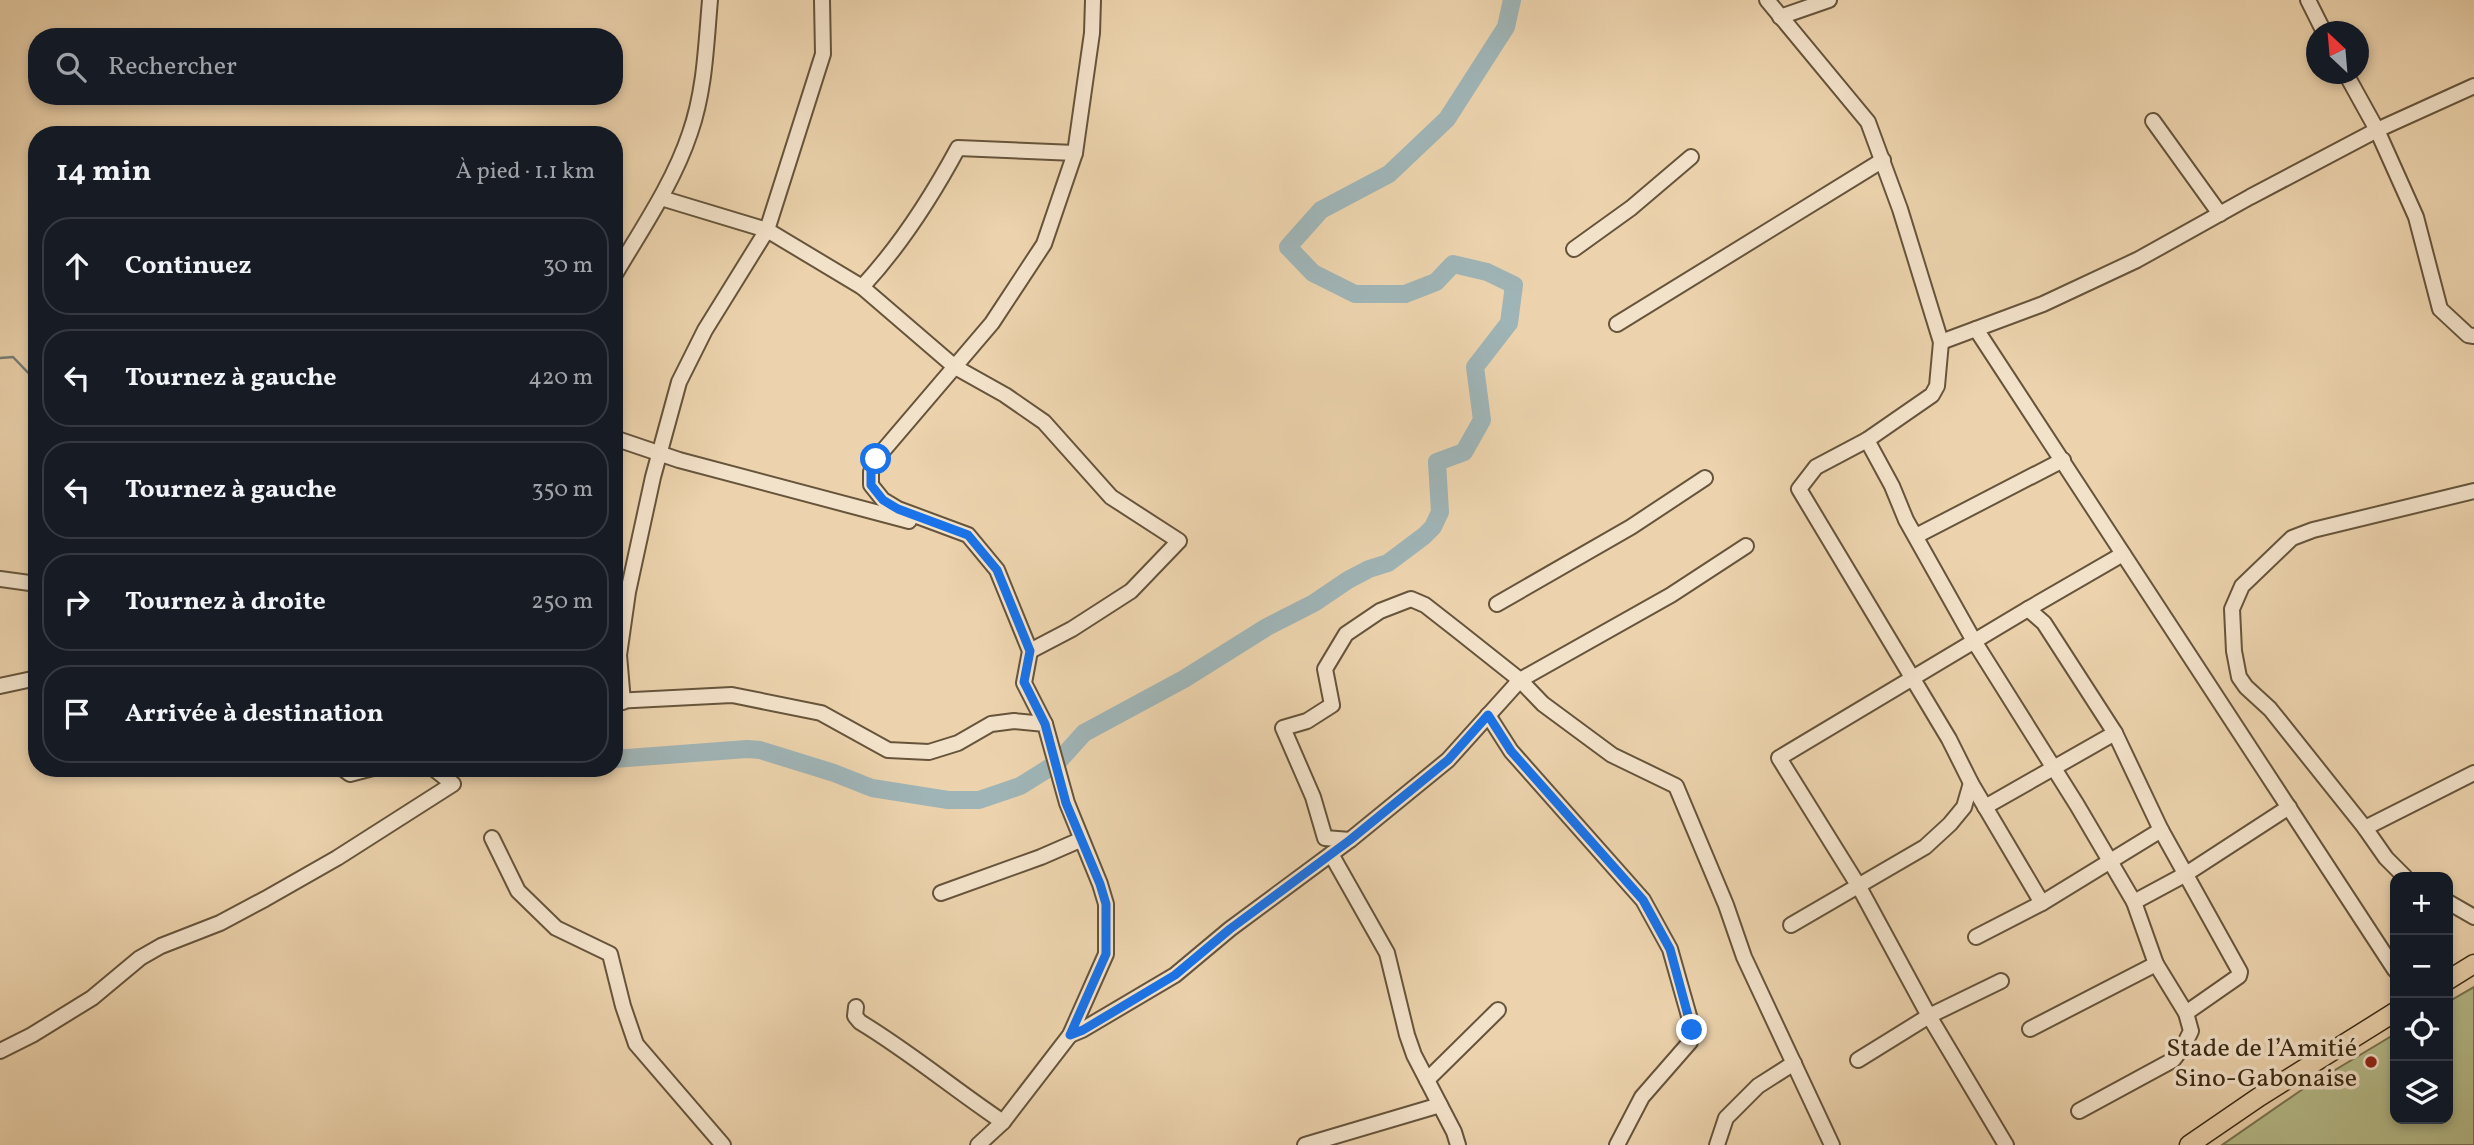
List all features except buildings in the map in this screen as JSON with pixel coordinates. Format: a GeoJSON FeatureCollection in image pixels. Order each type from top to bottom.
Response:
{"type":"FeatureCollection","features":[{"type":"Feature","properties":{"kind":"main road"},"geometry":{"type":"LineString","coordinates":[[2453,977],[2474,964]]}},
{"type":"Feature","properties":{"kind":"main road"},"geometry":{"type":"LineString","coordinates":[[2189,1145],[2259,1097],[2390,1015]]}},
{"type":"Feature","properties":{"kind":"street"},"geometry":{"type":"LineString","coordinates":[[623,261],[661,198],[690,133],[703,83],[710,0]]}},
{"type":"Feature","properties":{"kind":"street"},"geometry":{"type":"LineString","coordinates":[[623,627],[628,592],[679,382],[705,330],[767,230],[823,54],[822,0]]}},
{"type":"Feature","properties":{"kind":"street"},"geometry":{"type":"LineString","coordinates":[[978,1145],[1003,1122],[1070,1035],[1101,968],[1107,943],[1106,904],[1066,803],[1045,724],[1024,682],[1030,651],[997,570],[968,535],[898,509],[883,500],[871,485],[871,472],[876,459],[992,323],[1044,244],[1075,153],[1092,33],[1093,0]]}},
{"type":"Feature","properties":{"kind":"street"},"geometry":{"type":"LineString","coordinates":[[1767,0],[1868,122],[1883,160],[1941,342],[1937,386],[1932,396],[1867,440],[1816,467],[1799,489],[1949,739],[1971,783],[2042,904]]}},
{"type":"Feature","properties":{"kind":"street"},"geometry":{"type":"LineString","coordinates":[[1780,18],[1829,0]]}},
{"type":"Feature","properties":{"kind":"street"},"geometry":{"type":"LineString","coordinates":[[2308,0],[2318,21]]}},
{"type":"Feature","properties":{"kind":"street"},"geometry":{"type":"LineString","coordinates":[[2352,84],[2377,130],[2416,217],[2440,309],[2468,335],[2474,336]]}},
{"type":"Feature","properties":{"kind":"street"},"geometry":{"type":"LineString","coordinates":[[1941,342],[2043,304],[2137,260],[2377,130],[2474,86]]}},
{"type":"Feature","properties":{"kind":"street"},"geometry":{"type":"LineString","coordinates":[[2153,121],[2220,214]]}},
{"type":"Feature","properties":{"kind":"street"},"geometry":{"type":"LineString","coordinates":[[862,287],[886,261],[922,212],[958,148],[1075,153]]}},
{"type":"Feature","properties":{"kind":"street"},"geometry":{"type":"LineString","coordinates":[[1574,249],[1631,208],[1691,157]]}},
{"type":"Feature","properties":{"kind":"street"},"geometry":{"type":"LineString","coordinates":[[1617,324],[1883,160]]}},
{"type":"Feature","properties":{"kind":"street"},"geometry":{"type":"LineString","coordinates":[[661,198],[767,230],[862,287],[955,367],[1005,395],[1044,422],[1111,497],[1179,541],[1131,591],[1072,629],[1030,651]]}},
{"type":"Feature","properties":{"kind":"street"},"geometry":{"type":"LineString","coordinates":[[1976,329],[2390,962]]}},
{"type":"Feature","properties":{"kind":"street"},"geometry":{"type":"LineString","coordinates":[[1867,440],[1974,641],[2134,902],[2156,964],[2186,1013],[2190,1031],[2173,1060],[2079,1111]]}},
{"type":"Feature","properties":{"kind":"street"},"geometry":{"type":"LineString","coordinates":[[623,441],[660,454],[968,535]]}},
{"type":"Feature","properties":{"kind":"street"},"geometry":{"type":"LineString","coordinates":[[1916,536],[2063,460]]}},
{"type":"Feature","properties":{"kind":"street"},"geometry":{"type":"LineString","coordinates":[[1497,604],[1631,527],[1705,478]]}},
{"type":"Feature","properties":{"kind":"street"},"geometry":{"type":"LineString","coordinates":[[2400,872],[2386,858],[2270,709],[2239,677],[2232,609],[2242,586],[2292,538],[2313,530],[2474,492]]}},
{"type":"Feature","properties":{"kind":"street"},"geometry":{"type":"LineString","coordinates":[[1070,1035],[1083,1030],[1175,975],[1230,929],[1350,840],[1448,760],[1520,680],[1671,595],[1746,546]]}},
{"type":"Feature","properties":{"kind":"street"},"geometry":{"type":"LineString","coordinates":[[2006,1145],[1929,1016],[1858,885],[1779,758],[2123,554]]}},
{"type":"Feature","properties":{"kind":"street"},"geometry":{"type":"LineString","coordinates":[[0,579],[28,582]]}},
{"type":"Feature","properties":{"kind":"street"},"geometry":{"type":"LineString","coordinates":[[1350,840],[1325,838],[1313,797],[1283,728],[1307,721],[1332,705],[1325,669],[1346,634],[1380,611],[1411,599],[1425,605],[1520,680],[1543,704],[1612,755],[1676,786],[1726,905],[1744,957],[1832,1145]]}},
{"type":"Feature","properties":{"kind":"street"},"geometry":{"type":"LineString","coordinates":[[2028,609],[2044,623],[2115,733],[2161,830],[2240,972],[2239,976],[2186,1013]]}},
{"type":"Feature","properties":{"kind":"street"},"geometry":{"type":"LineString","coordinates":[[0,686],[28,680]]}},
{"type":"Feature","properties":{"kind":"street"},"geometry":{"type":"LineString","coordinates":[[623,701],[732,695],[821,713],[888,750],[929,752],[958,743],[991,724],[1014,721],[1045,724]]}},
{"type":"Feature","properties":{"kind":"street"},"geometry":{"type":"LineString","coordinates":[[1488,715],[1511,751],[1643,900],[1670,949],[1691,1023],[1690,1042],[1642,1097],[1617,1145]]}},
{"type":"Feature","properties":{"kind":"street"},"geometry":{"type":"LineString","coordinates":[[1985,807],[2115,733]]}},
{"type":"Feature","properties":{"kind":"street"},"geometry":{"type":"LineString","coordinates":[[2365,828],[2474,773]]}},
{"type":"Feature","properties":{"kind":"street"},"geometry":{"type":"LineString","coordinates":[[0,1051],[32,1035],[92,998],[140,958],[161,946],[220,923],[337,858],[453,784],[444,777]]}},
{"type":"Feature","properties":{"kind":"street"},"geometry":{"type":"LineString","coordinates":[[1791,925],[1925,847],[1964,807],[1971,783]]}},
{"type":"Feature","properties":{"kind":"street"},"geometry":{"type":"LineString","coordinates":[[2134,902],[2186,874],[2289,807]]}},
{"type":"Feature","properties":{"kind":"street"},"geometry":{"type":"LineString","coordinates":[[1976,937],[2042,904],[2161,830]]}},
{"type":"Feature","properties":{"kind":"street"},"geometry":{"type":"LineString","coordinates":[[492,838],[518,891],[556,928],[610,954],[636,1044],[723,1145]]}},
{"type":"Feature","properties":{"kind":"street"},"geometry":{"type":"LineString","coordinates":[[941,893],[1080,840]]}},
{"type":"Feature","properties":{"kind":"street"},"geometry":{"type":"LineString","coordinates":[[1331,854],[1387,953],[1407,1035],[1458,1145]]}},
{"type":"Feature","properties":{"kind":"street"},"geometry":{"type":"LineString","coordinates":[[2453,905],[2474,917]]}},
{"type":"Feature","properties":{"kind":"street"},"geometry":{"type":"LineString","coordinates":[[2030,1029],[2156,964]]}},
{"type":"Feature","properties":{"kind":"street"},"geometry":{"type":"LineString","coordinates":[[1858,1060],[1929,1016],[2001,981]]}},
{"type":"Feature","properties":{"kind":"street"},"geometry":{"type":"LineString","coordinates":[[856,1007],[855,1016],[860,1023],[912,1056],[962,1095],[1003,1122]]}},
{"type":"Feature","properties":{"kind":"street"},"geometry":{"type":"LineString","coordinates":[[1427,1080],[1498,1010]]}},
{"type":"Feature","properties":{"kind":"street"},"geometry":{"type":"LineString","coordinates":[[1717,1145],[1726,1118],[1758,1086],[1794,1063]]}},
{"type":"Feature","properties":{"kind":"street"},"geometry":{"type":"LineString","coordinates":[[1305,1145],[1440,1105]]}},
{"type":"Feature","properties":{"kind":"green space","name":"Stade de l’Amitié Sino-Gabonaise"},"geometry":{"type":"Polygon","coordinates":[[[2474,987],[2474,1145],[2222,1145],[2300,1091],[2390,1037],[2390,1124],[2453,1124],[2453,999],[2474,987]]]}},
{"type":"Feature","properties":{"kind":"waterway"},"geometry":{"type":"LineString","coordinates":[[623,758],[760,750],[872,788],[948,800],[979,800],[1020,786],[1057,763],[1084,733],[1184,679],[1267,627],[1314,603],[1348,580],[1388,563],[1424,536],[1433,527],[1440,512],[1437,462],[1464,452],[1482,420],[1475,367],[1509,323],[1514,285],[1487,272],[1453,264],[1436,282],[1405,294],[1355,294],[1313,273],[1288,247],[1321,210],[1389,174],[1447,119],[1506,27],[1512,0]]}},
{"type":"Feature","properties":{"kind":"waterway"},"geometry":{"type":"LineString","coordinates":[[0,358],[13,357],[28,373]]}},
{"type":"Feature","properties":{"kind":"place","name":"Stade de l’Amitié Sino-Gabonaise"},"geometry":{"type":"Point","coordinates":[2371,1062]}},
{"type":"Feature","properties":{"kind":"route"},"geometry":{"type":"LineString","coordinates":[[876,459],[871,472],[871,485],[883,500],[898,509],[968,535],[997,570],[1030,651],[1024,682],[1045,724],[1066,803],[1106,904],[1106,954],[1070,1035],[1083,1030],[1175,975],[1230,929],[1350,840],[1448,760],[1488,715],[1511,751],[1643,900],[1670,949],[1692,1030]]}}]}
